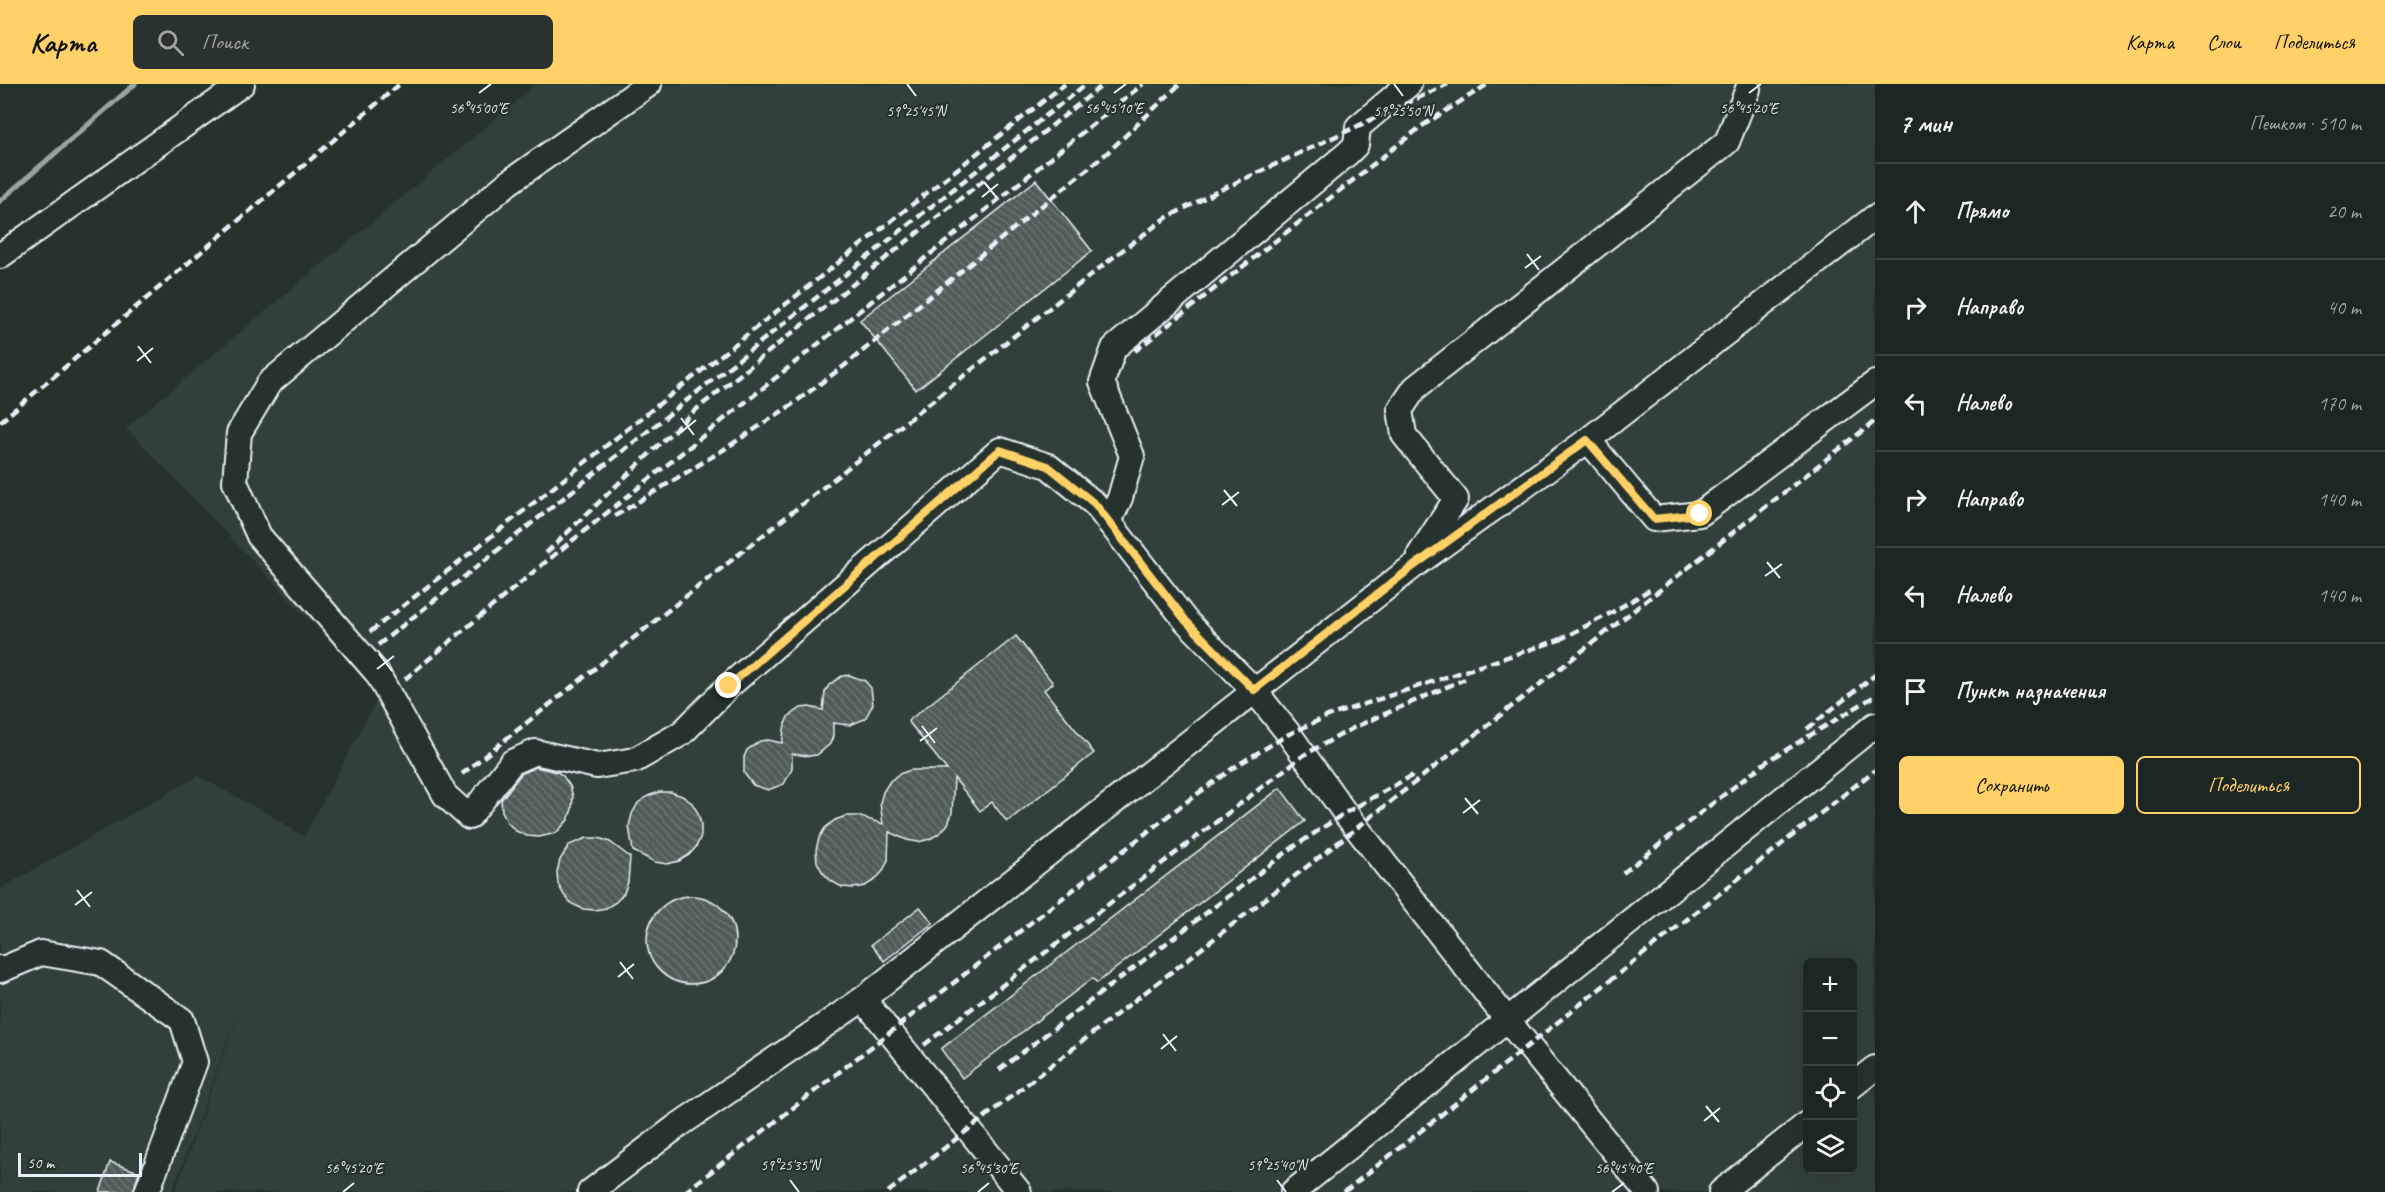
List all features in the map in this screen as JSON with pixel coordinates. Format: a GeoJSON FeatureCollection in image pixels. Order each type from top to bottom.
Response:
{"type":"FeatureCollection","features":[{"type":"Feature","properties":{"kind":"lane"},"geometry":{"type":"LineString","coordinates":[[0,256],[242,84]]}},
{"type":"Feature","properties":{"kind":"lane"},"geometry":{"type":"LineString","coordinates":[[649,84],[508,183],[269,383],[239,434],[235,482],[259,536],[377,673],[445,795],[470,817],[512,762],[535,752],[597,766],[634,760],[682,733],[729,686],[1000,450],[1048,466],[1095,504],[1186,621],[1254,690],[1289,734],[1345,813],[1508,1021],[1647,1192]]}},
{"type":"Feature","properties":{"kind":"lane"},"geometry":{"type":"LineString","coordinates":[[1110,522],[1120,498],[1132,456],[1102,382],[1114,348],[1348,153],[1356,145],[1358,126],[1408,84]]}},
{"type":"Feature","properties":{"kind":"lane"},"geometry":{"type":"LineString","coordinates":[[1411,568],[1456,499],[1404,435],[1400,410],[1415,388],[1727,142],[1748,89]]}},
{"type":"Feature","properties":{"kind":"lane"},"geometry":{"type":"LineString","coordinates":[[590,1192],[676,1127],[863,999],[1411,568],[1587,440],[1875,217]]}},
{"type":"Feature","properties":{"kind":"lane"},"geometry":{"type":"LineString","coordinates":[[1587,440],[1654,519],[1700,514],[1875,382]]}},
{"type":"Feature","properties":{"kind":"lane"},"geometry":{"type":"LineString","coordinates":[[1293,1192],[1875,725]]}},
{"type":"Feature","properties":{"kind":"lane"},"geometry":{"type":"LineString","coordinates":[[0,968],[1,970],[40,953],[101,963],[182,1020],[195,1062],[147,1192]]}},
{"type":"Feature","properties":{"kind":"lane"},"geometry":{"type":"LineString","coordinates":[[863,999],[1019,1192]]}},
{"type":"Feature","properties":{"kind":"lane"},"geometry":{"type":"LineString","coordinates":[[1857,1082],[1875,1068]]}},
{"type":"Feature","properties":{"kind":"lane"},"geometry":{"type":"LineString","coordinates":[[1721,1192],[1803,1126]]}},
{"type":"Feature","properties":{"kind":"shaded area"},"geometry":{"type":"Polygon","coordinates":[[[537,84],[1875,84],[1875,1192],[175,1192],[249,984],[172,1192],[0,1192],[0,889],[198,776],[270,815],[304,837],[378,698],[359,672],[126,428],[537,84]]]}},
{"type":"Feature","properties":{"kind":"building"},"geometry":{"type":"Polygon","coordinates":[[[1036,180],[1092,251],[916,390],[860,320],[1036,180]]]}},
{"type":"Feature","properties":{"kind":"building"},"geometry":{"type":"Polygon","coordinates":[[[1016,636],[1053,683],[1044,690],[1094,753],[1007,822],[992,802],[980,811],[954,778],[952,813],[948,824],[940,833],[918,842],[889,832],[888,860],[883,871],[875,880],[865,886],[854,888],[842,887],[831,881],[817,862],[816,850],[825,828],[835,820],[846,816],[858,816],[883,824],[880,803],[883,792],[890,781],[899,774],[911,770],[947,770],[908,721],[1016,636]]]}},
{"type":"Feature","properties":{"kind":"building"},"geometry":{"type":"Polygon","coordinates":[[[849,675],[865,681],[871,688],[873,704],[865,719],[850,725],[833,723],[833,736],[830,744],[817,755],[792,754],[792,769],[784,784],[768,790],[753,785],[744,773],[744,757],[747,750],[760,741],[782,743],[788,717],[801,708],[823,710],[825,692],[829,685],[842,676],[849,675]]]}},
{"type":"Feature","properties":{"kind":"building"},"geometry":{"type":"Polygon","coordinates":[[[536,767],[557,772],[563,776],[570,786],[573,797],[568,820],[556,833],[539,837],[527,836],[516,831],[507,822],[502,811],[501,800],[521,774],[536,767]]]}},
{"type":"Feature","properties":{"kind":"building"},"geometry":{"type":"Polygon","coordinates":[[[1280,788],[1305,821],[1097,983],[1093,978],[962,1078],[941,1049],[1280,788]]]}},
{"type":"Feature","properties":{"kind":"building"},"geometry":{"type":"Polygon","coordinates":[[[659,792],[671,792],[692,803],[701,824],[701,836],[696,847],[679,861],[667,864],[655,862],[633,851],[629,826],[638,803],[659,792]]]}},
{"type":"Feature","properties":{"kind":"building"},"geometry":{"type":"Polygon","coordinates":[[[587,838],[599,838],[610,842],[630,857],[628,882],[624,893],[606,908],[583,909],[572,904],[558,884],[557,872],[560,860],[569,845],[587,838]]]}},
{"type":"Feature","properties":{"kind":"building"},"geometry":{"type":"Polygon","coordinates":[[[691,896],[708,900],[722,909],[731,923],[735,940],[731,957],[722,971],[708,980],[691,984],[674,980],[660,971],[651,957],[647,940],[651,923],[660,909],[674,900],[691,896]]]}},
{"type":"Feature","properties":{"kind":"building"},"geometry":{"type":"Polygon","coordinates":[[[920,907],[933,923],[884,961],[871,945],[920,907]]]}},
{"type":"Feature","properties":{"kind":"building"},"geometry":{"type":"Polygon","coordinates":[[[110,1162],[139,1172],[133,1192],[100,1192],[110,1162]]]}},
{"type":"Feature","properties":{"kind":"waterway"},"geometry":{"type":"LineString","coordinates":[[0,201],[135,84]]}},
{"type":"Feature","properties":{"kind":"railway"},"geometry":{"type":"LineString","coordinates":[[0,422],[400,84]]}},
{"type":"Feature","properties":{"kind":"railway"},"geometry":{"type":"LineString","coordinates":[[370,632],[1065,84]]}},
{"type":"Feature","properties":{"kind":"railway"},"geometry":{"type":"LineString","coordinates":[[378,645],[1086,84]]}},
{"type":"Feature","properties":{"kind":"railway"},"geometry":{"type":"LineString","coordinates":[[546,553],[693,412],[1104,84]]}},
{"type":"Feature","properties":{"kind":"railway"},"geometry":{"type":"LineString","coordinates":[[405,679],[543,564],[1143,84]]}},
{"type":"Feature","properties":{"kind":"railway"},"geometry":{"type":"LineString","coordinates":[[615,516],[723,450],[790,406],[844,366],[1107,153],[1180,84]]}},
{"type":"Feature","properties":{"kind":"railway"},"geometry":{"type":"LineString","coordinates":[[462,774],[1120,252],[1166,218],[1216,192],[1448,84]]}},
{"type":"Feature","properties":{"kind":"railway"},"geometry":{"type":"LineString","coordinates":[[1135,351],[1422,126],[1488,84]]}},
{"type":"Feature","properties":{"kind":"railway"},"geometry":{"type":"LineString","coordinates":[[888,1192],[1875,421]]}},
{"type":"Feature","properties":{"kind":"railway"},"geometry":{"type":"LineString","coordinates":[[1559,640],[1651,589]]}},
{"type":"Feature","properties":{"kind":"railway"},"geometry":{"type":"LineString","coordinates":[[685,1192],[1182,805],[1236,766],[1289,734],[1328,716],[1565,638]]}},
{"type":"Feature","properties":{"kind":"railway"},"geometry":{"type":"LineString","coordinates":[[1807,729],[1875,675]]}},
{"type":"Feature","properties":{"kind":"railway"},"geometry":{"type":"LineString","coordinates":[[924,1045],[1304,755],[1355,727],[1465,679]]}},
{"type":"Feature","properties":{"kind":"railway"},"geometry":{"type":"LineString","coordinates":[[1623,873],[1766,762],[1875,696]]}},
{"type":"Feature","properties":{"kind":"railway"},"geometry":{"type":"LineString","coordinates":[[1344,1192],[1875,770]]}},
{"type":"Feature","properties":{"kind":"railway"},"geometry":{"type":"LineString","coordinates":[[999,1070],[1292,848],[1345,813],[1415,774]]}},
{"type":"Feature","properties":{"kind":"route"},"geometry":{"type":"LineString","coordinates":[[729,686],[1000,450],[1048,466],[1095,504],[1186,621],[1254,690],[1411,568],[1587,440],[1654,519],[1700,514]]}}]}
